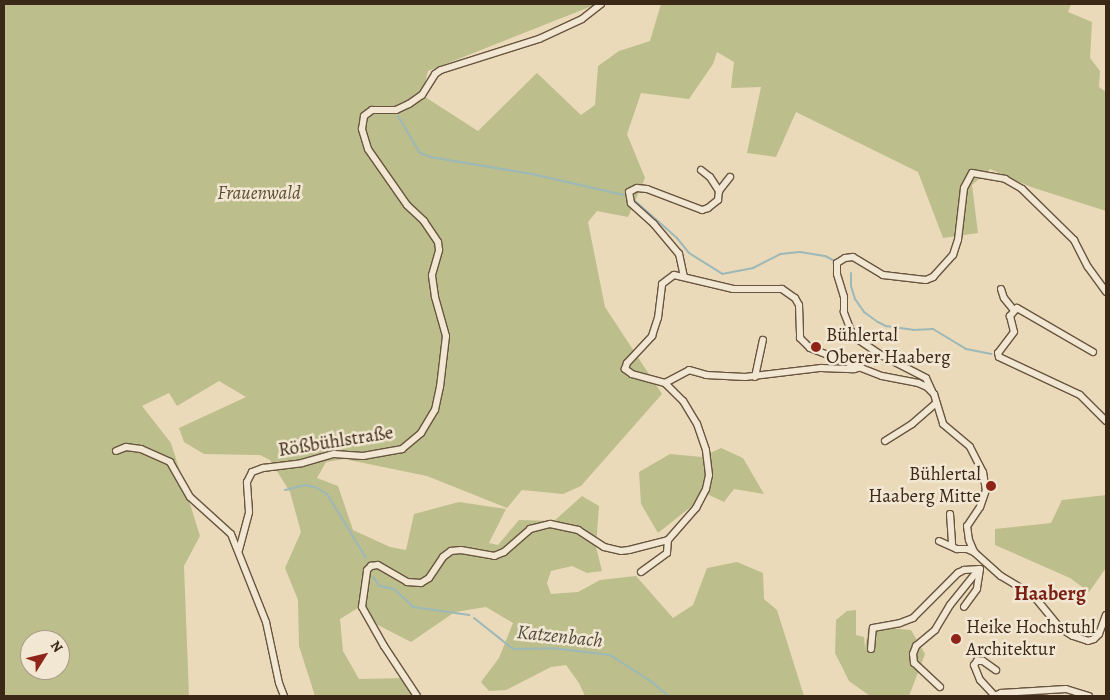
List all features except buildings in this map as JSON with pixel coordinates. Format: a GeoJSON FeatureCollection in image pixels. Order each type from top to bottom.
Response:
{"type":"FeatureCollection","features":[{"type":"Feature","properties":{"kind":"street","name":"Rößbühlstraße"},"geometry":{"type":"LineString","coordinates":[[239,550],[249,512],[247,482],[252,472],[263,468],[302,463],[334,454],[364,456],[402,449],[421,433],[435,410],[440,387],[446,336],[435,297],[432,274],[439,250],[438,242],[424,221],[407,205],[368,149],[362,129],[364,116],[372,110],[396,110],[409,104],[422,95],[435,74],[441,70],[539,39],[582,19],[601,4]]}},
{"type":"Feature","properties":{"kind":"street"},"geometry":{"type":"LineString","coordinates":[[702,170],[710,177],[719,191]]}},
{"type":"Feature","properties":{"kind":"street"},"geometry":{"type":"LineString","coordinates":[[974,552],[969,540],[967,526],[980,507],[986,490],[983,472],[970,447],[943,424],[934,394],[926,378],[881,355],[853,336],[845,318],[844,296],[837,274],[838,263],[845,258],[853,257],[883,275],[926,280],[933,277],[953,255],[958,240],[964,188],[972,173],[1005,179],[1022,189],[1074,240],[1088,267],[1106,292]]}},
{"type":"Feature","properties":{"kind":"street"},"geometry":{"type":"LineString","coordinates":[[684,277],[679,254],[654,224],[631,203],[629,192],[637,188],[647,189],[702,210],[718,200],[719,191],[730,177]]}},
{"type":"Feature","properties":{"kind":"street"},"geometry":{"type":"LineString","coordinates":[[417,696],[384,646],[362,607],[367,570],[371,566],[378,565],[407,582],[421,583],[429,578],[450,551],[494,556],[504,552],[530,529],[550,524],[578,530],[598,544],[612,550],[630,550],[668,540],[696,508],[706,489],[709,475],[706,450],[697,424],[684,401],[665,383],[632,374],[625,369],[627,362],[652,336],[658,318],[662,284],[668,278],[674,276],[684,277],[733,288],[782,289],[795,298],[799,305],[800,338],[810,348],[882,376],[918,383],[927,387],[934,394]]}},
{"type":"Feature","properties":{"kind":"street"},"geometry":{"type":"LineString","coordinates":[[1001,289],[1004,298],[1013,310]]}},
{"type":"Feature","properties":{"kind":"street"},"geometry":{"type":"LineString","coordinates":[[1013,310],[1021,310],[1093,352]]}},
{"type":"Feature","properties":{"kind":"street"},"geometry":{"type":"LineString","coordinates":[[1013,310],[1010,316],[1014,332],[1011,338],[1000,348],[999,357],[1080,395],[1106,421]]}},
{"type":"Feature","properties":{"kind":"street"},"geometry":{"type":"LineString","coordinates":[[755,376],[763,340]]}},
{"type":"Feature","properties":{"kind":"street"},"geometry":{"type":"LineString","coordinates":[[665,383],[689,370],[719,377],[755,376],[803,370],[854,369],[861,367]]}},
{"type":"Feature","properties":{"kind":"street"},"geometry":{"type":"LineString","coordinates":[[885,441],[912,424],[936,403]]}},
{"type":"Feature","properties":{"kind":"street"},"geometry":{"type":"LineString","coordinates":[[116,451],[126,447],[141,449],[170,462],[190,497],[231,534],[239,550],[246,574],[266,622],[279,683],[284,696]]}},
{"type":"Feature","properties":{"kind":"street"},"geometry":{"type":"LineString","coordinates":[[950,514],[952,546]]}},
{"type":"Feature","properties":{"kind":"street"},"geometry":{"type":"LineString","coordinates":[[641,572],[667,553],[668,540]]}},
{"type":"Feature","properties":{"kind":"street"},"geometry":{"type":"LineString","coordinates":[[939,541],[957,549],[967,549],[974,552],[1001,576],[1033,595],[1060,628],[1072,636],[1088,641],[1094,639],[1099,634],[1106,615]]}},
{"type":"Feature","properties":{"kind":"street"},"geometry":{"type":"LineString","coordinates":[[940,687],[914,663],[913,654],[916,646],[935,630],[950,605],[985,563]]}},
{"type":"Feature","properties":{"kind":"street"},"geometry":{"type":"LineString","coordinates":[[964,607],[977,589],[980,569]]}},
{"type":"Feature","properties":{"kind":"street"},"geometry":{"type":"LineString","coordinates":[[871,649],[873,628],[900,623],[913,618],[958,573],[964,570],[980,569]]}},
{"type":"Feature","properties":{"kind":"street"},"geometry":{"type":"LineString","coordinates":[[996,670],[983,661],[977,661],[974,665],[980,680],[995,696],[1001,693],[1066,688],[1089,696]]}},
{"type":"Feature","properties":{"kind":"green space","name":"Frauenwald"},"geometry":{"type":"Polygon","coordinates":[[[4,4],[597,4],[428,71],[422,95],[478,131],[537,73],[581,115],[595,105],[598,66],[619,51],[650,41],[661,4],[1071,4],[1068,12],[1092,22],[1090,58],[1100,71],[1099,87],[1106,92],[1106,211],[1031,187],[990,169],[972,185],[978,233],[943,238],[918,172],[796,112],[776,157],[747,153],[761,87],[731,88],[734,62],[717,52],[713,64],[689,99],[641,93],[627,134],[645,178],[628,217],[597,211],[588,222],[605,307],[662,394],[581,486],[563,494],[522,490],[507,508],[427,476],[344,459],[326,462],[317,478],[338,486],[353,530],[390,547],[406,550],[414,514],[459,502],[506,509],[489,543],[498,545],[519,520],[554,521],[582,496],[599,506],[596,547],[602,571],[587,573],[572,566],[551,571],[547,583],[551,594],[578,592],[600,580],[636,576],[673,618],[693,605],[707,568],[737,562],[763,573],[764,599],[777,610],[804,696],[585,696],[579,683],[566,665],[551,667],[506,690],[489,691],[481,682],[499,658],[513,623],[486,607],[455,612],[411,642],[378,625],[358,608],[340,619],[343,651],[359,679],[406,678],[420,696],[315,696],[299,646],[298,600],[285,568],[301,532],[290,492],[270,460],[260,455],[204,454],[184,442],[179,428],[246,397],[219,381],[177,406],[169,393],[142,406],[171,443],[200,536],[184,566],[189,696],[4,696],[4,4]]]}},
{"type":"Feature","properties":{"kind":"green space"},"geometry":{"type":"Polygon","coordinates":[[[721,448],[743,458],[764,494],[734,489],[724,502],[707,494],[658,533],[641,504],[639,472],[670,454],[702,457],[721,448]]]}},
{"type":"Feature","properties":{"kind":"green space"},"geometry":{"type":"Polygon","coordinates":[[[1106,495],[1106,568],[1089,592],[1070,578],[995,545],[995,529],[1051,523],[1062,500],[1106,495]]]}},
{"type":"Feature","properties":{"kind":"green space"},"geometry":{"type":"Polygon","coordinates":[[[856,610],[856,635],[864,637],[865,648],[868,631],[877,627],[911,630],[925,654],[909,696],[870,696],[849,681],[835,653],[836,620],[847,611],[856,610]]]}},
{"type":"Feature","properties":{"kind":"waterway"},"geometry":{"type":"LineString","coordinates":[[398,116],[420,153],[430,157],[532,174],[624,195]]}},
{"type":"Feature","properties":{"kind":"waterway"},"geometry":{"type":"LineString","coordinates":[[634,200],[677,238],[689,253],[722,274],[753,268],[780,254],[800,252],[825,256],[835,261]]}},
{"type":"Feature","properties":{"kind":"waterway"},"geometry":{"type":"LineString","coordinates":[[851,273],[851,286],[855,299],[864,312],[878,322],[886,326],[913,330],[933,329],[966,349],[992,354]]}},
{"type":"Feature","properties":{"kind":"waterway","name":"Katzenbach"},"geometry":{"type":"LineString","coordinates":[[285,490],[305,485],[315,487],[327,494],[366,558]]}},
{"type":"Feature","properties":{"kind":"waterway","name":"Katzenbach"},"geometry":{"type":"LineString","coordinates":[[373,577],[380,586],[394,589],[413,607],[469,615]]}},
{"type":"Feature","properties":{"kind":"waterway","name":"Katzenbach"},"geometry":{"type":"LineString","coordinates":[[474,618],[513,649],[552,648],[610,655],[652,682],[668,696]]}},
{"type":"Feature","properties":{"kind":"place","name":"Bühlertal Oberer Haaberg"},"geometry":{"type":"Point","coordinates":[816,347]}},
{"type":"Feature","properties":{"kind":"place","name":"Bühlertal Haaberg Mitte"},"geometry":{"type":"Point","coordinates":[991,486]}},
{"type":"Feature","properties":{"kind":"place","name":"Heike Hochstuhl Architektur"},"geometry":{"type":"Point","coordinates":[956,639]}},
{"type":"Feature","properties":{"kind":"district","name":"Haaberg"},"geometry":{"type":"Point","coordinates":[1050,593]}}]}
